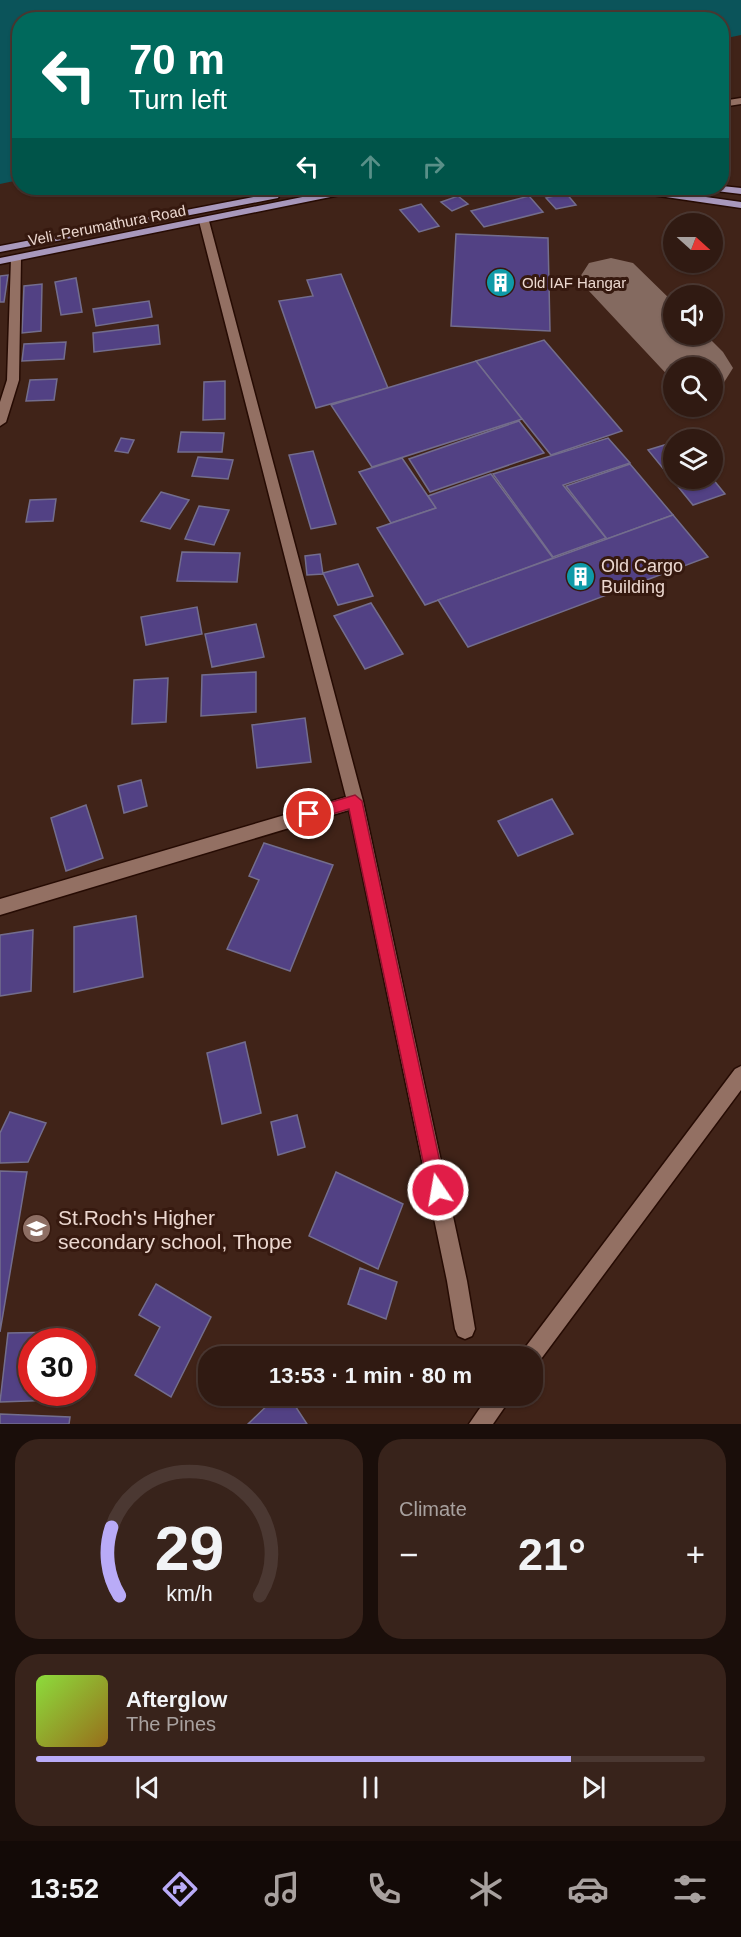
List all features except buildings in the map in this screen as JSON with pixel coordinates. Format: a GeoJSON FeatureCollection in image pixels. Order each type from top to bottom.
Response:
{"type":"FeatureCollection","features":[{"type":"Feature","properties":{"kind":"main road"},"geometry":{"type":"LineString","coordinates":[[0,249],[279,195]]}},
{"type":"Feature","properties":{"kind":"main road","name":"Veli -Perumathura Road"},"geometry":{"type":"LineString","coordinates":[[0,261],[327,195]]}},
{"type":"Feature","properties":{"kind":"main road"},"geometry":{"type":"LineString","coordinates":[[673,195],[741,205]]}},
{"type":"Feature","properties":{"kind":"street"},"geometry":{"type":"LineString","coordinates":[[204,221],[355,801],[457,1281],[465,1329]]}},
{"type":"Feature","properties":{"kind":"street"},"geometry":{"type":"LineString","coordinates":[[0,422],[13,380],[16,258]]}},
{"type":"Feature","properties":{"kind":"street"},"geometry":{"type":"LineString","coordinates":[[0,907],[355,801]]}},
{"type":"Feature","properties":{"kind":"street"},"geometry":{"type":"LineString","coordinates":[[538,1346],[741,1075]]}},
{"type":"Feature","properties":{"kind":"street"},"geometry":{"type":"LineString","coordinates":[[480,1424],[494,1406]]}},
{"type":"Feature","properties":{"kind":"water"},"geometry":{"type":"Polygon","coordinates":[[[0,0],[741,0],[741,35],[729,38],[729,12],[12,12],[12,181],[0,184],[0,0]]]}},
{"type":"Feature","properties":{"kind":"taxiway"},"geometry":{"type":"LineString","coordinates":[[611,277],[688,357]]}},
{"type":"Feature","properties":{"kind":"place","name":"Old IAF Hangar"},"geometry":{"type":"Point","coordinates":[501,282]}},
{"type":"Feature","properties":{"kind":"place","name":"Old Cargo Building"},"geometry":{"type":"Point","coordinates":[580,576]}},
{"type":"Feature","properties":{"kind":"place","name":"St.Roch's Higher secondary school, Thope"},"geometry":{"type":"Point","coordinates":[37,1229]}},
{"type":"Feature","properties":{"kind":"route"},"geometry":{"type":"LineString","coordinates":[[309,814],[355,801],[438,1190]]}}]}
